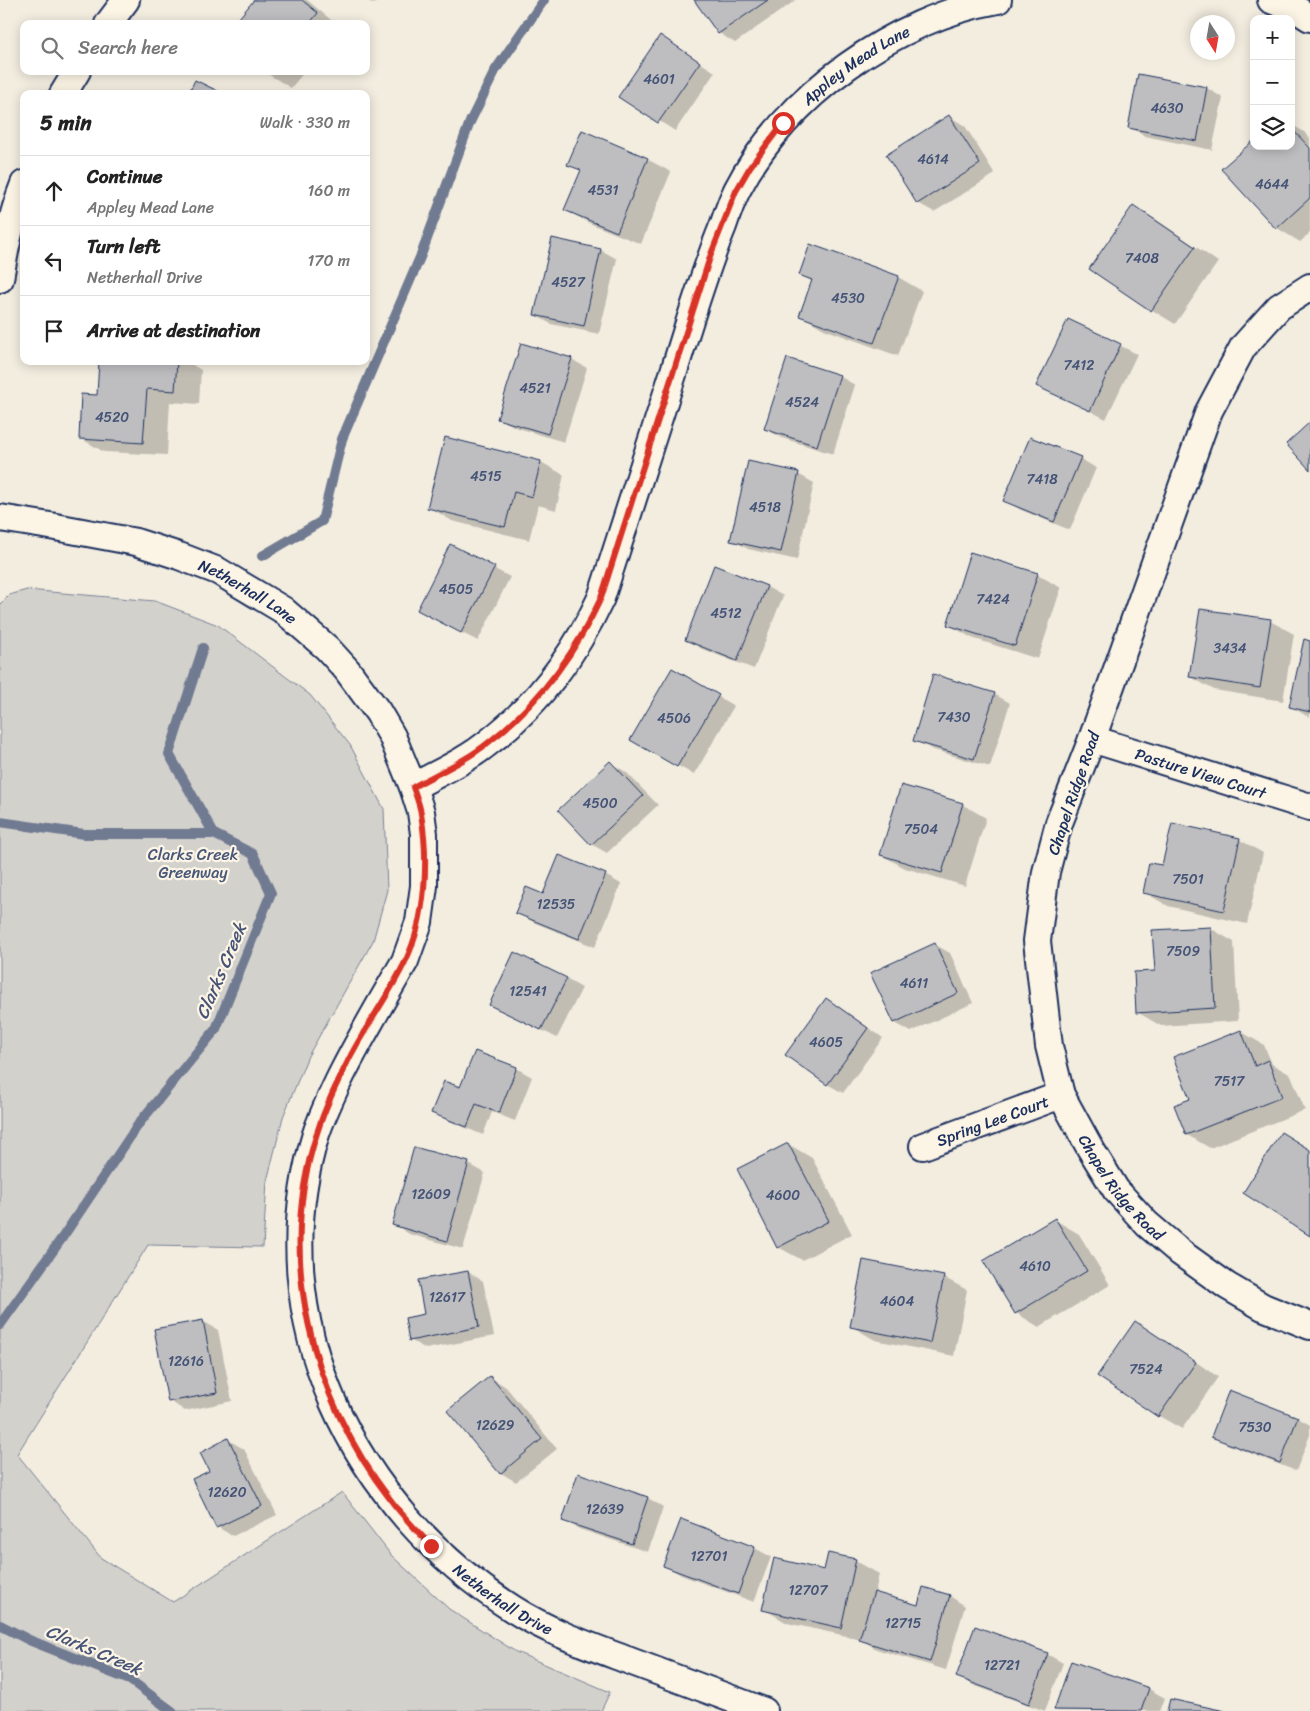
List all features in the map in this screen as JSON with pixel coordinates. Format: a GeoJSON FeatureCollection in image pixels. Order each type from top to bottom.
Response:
{"type":"FeatureCollection","features":[{"type":"Feature","properties":{"kind":"street"},"geometry":{"type":"LineString","coordinates":[[111,20],[126,0]]}},
{"type":"Feature","properties":{"kind":"street","name":"Appley Mead Lane"},"geometry":{"type":"LineString","coordinates":[[413,787],[489,743],[525,711],[557,674],[589,625],[601,598],[711,254],[736,191],[750,167],[783,123],[820,88],[872,49],[903,32],[936,18],[998,0]]}},
{"type":"Feature","properties":{"kind":"street"},"geometry":{"type":"LineString","coordinates":[[1271,0],[1299,11],[1310,18]]}},
{"type":"Feature","properties":{"kind":"street"},"geometry":{"type":"LineString","coordinates":[[65,90],[75,75]]}},
{"type":"Feature","properties":{"kind":"street"},"geometry":{"type":"LineString","coordinates":[[0,279],[3,258],[20,194]]}},
{"type":"Feature","properties":{"kind":"street","name":"Chapel Ridge Road"},"geometry":{"type":"LineString","coordinates":[[1310,287],[1280,307],[1243,346],[1209,411],[1092,738],[1059,823],[1046,872],[1037,941],[1049,1046],[1061,1095],[1116,1190],[1147,1224],[1180,1253],[1226,1286],[1263,1307],[1310,1326]]}},
{"type":"Feature","properties":{"kind":"street","name":"Netherhall Lane"},"geometry":{"type":"LineString","coordinates":[[0,518],[136,542],[180,556],[218,571],[283,610],[327,648],[378,712],[392,736],[413,787]]}},
{"type":"Feature","properties":{"kind":"street","name":"Pasture View Court"},"geometry":{"type":"LineString","coordinates":[[1092,738],[1310,807]]}},
{"type":"Feature","properties":{"kind":"street","name":"Netherhall Drive"},"geometry":{"type":"LineString","coordinates":[[413,787],[421,812],[424,834],[424,886],[419,922],[405,961],[350,1057],[326,1108],[316,1134],[303,1189],[300,1217],[301,1285],[311,1342],[328,1394],[356,1450],[390,1500],[431,1546],[463,1574],[514,1610],[569,1638],[764,1711]]}},
{"type":"Feature","properties":{"kind":"street","name":"Spring Lee Court"},"geometry":{"type":"LineString","coordinates":[[923,1146],[1061,1095]]}},
{"type":"Feature","properties":{"kind":"green space","name":"Clarks Creek Greenway"},"geometry":{"type":"Polygon","coordinates":[[[27,590],[155,601],[218,625],[310,695],[350,745],[384,809],[387,890],[373,941],[308,1056],[283,1117],[267,1181],[263,1247],[148,1245],[17,1454],[101,1558],[173,1602],[342,1492],[391,1555],[449,1609],[516,1652],[610,1692],[601,1711],[0,1711],[0,604],[9,595],[27,590]]]}},
{"type":"Feature","properties":{"kind":"building"},"geometry":{"type":"Polygon","coordinates":[[[254,0],[302,0],[318,13],[312,20],[237,20],[254,0]]]}},
{"type":"Feature","properties":{"kind":"building"},"geometry":{"type":"Polygon","coordinates":[[[694,0],[768,0],[718,34],[694,0]]]}},
{"type":"Feature","properties":{"kind":"building"},"geometry":{"type":"Polygon","coordinates":[[[660,35],[700,62],[658,123],[618,97],[660,35]]]}},
{"type":"Feature","properties":{"kind":"building"},"geometry":{"type":"Polygon","coordinates":[[[1138,74],[1207,87],[1197,141],[1128,128],[1138,74]]]}},
{"type":"Feature","properties":{"kind":"building"},"geometry":{"type":"Polygon","coordinates":[[[195,80],[216,90],[190,90],[195,80]]]}},
{"type":"Feature","properties":{"kind":"building"},"geometry":{"type":"Polygon","coordinates":[[[949,115],[980,164],[917,204],[886,155],[949,115]]]}},
{"type":"Feature","properties":{"kind":"building"},"geometry":{"type":"Polygon","coordinates":[[[582,130],[648,158],[617,232],[564,210],[581,170],[567,165],[582,130]]]}},
{"type":"Feature","properties":{"kind":"building"},"geometry":{"type":"Polygon","coordinates":[[[1295,132],[1310,148],[1310,198],[1276,229],[1221,169],[1250,144],[1250,150],[1295,150],[1295,132]]]}},
{"type":"Feature","properties":{"kind":"building"},"geometry":{"type":"Polygon","coordinates":[[[1133,205],[1195,247],[1151,311],[1089,269],[1133,205]]]}},
{"type":"Feature","properties":{"kind":"building"},"geometry":{"type":"Polygon","coordinates":[[[552,238],[601,249],[584,326],[534,315],[552,238]]]}},
{"type":"Feature","properties":{"kind":"building"},"geometry":{"type":"Polygon","coordinates":[[[810,244],[899,276],[874,343],[799,316],[812,280],[799,275],[810,244]]]}},
{"type":"Feature","properties":{"kind":"building"},"geometry":{"type":"Polygon","coordinates":[[[1068,319],[1121,344],[1090,411],[1036,386],[1068,319]]]}},
{"type":"Feature","properties":{"kind":"building"},"geometry":{"type":"Polygon","coordinates":[[[521,343],[572,358],[548,434],[497,419],[521,343]]]}},
{"type":"Feature","properties":{"kind":"building"},"geometry":{"type":"Polygon","coordinates":[[[787,358],[840,375],[817,446],[764,429],[787,358]]]}},
{"type":"Feature","properties":{"kind":"building"},"geometry":{"type":"Polygon","coordinates":[[[99,365],[177,365],[175,391],[147,389],[143,443],[79,439],[81,394],[97,395],[99,365]]]}},
{"type":"Feature","properties":{"kind":"building"},"geometry":{"type":"Polygon","coordinates":[[[1310,422],[1310,470],[1286,444],[1310,422]]]}},
{"type":"Feature","properties":{"kind":"building"},"geometry":{"type":"Polygon","coordinates":[[[445,437],[541,461],[532,497],[514,492],[505,527],[427,508],[445,437]]]}},
{"type":"Feature","properties":{"kind":"building"},"geometry":{"type":"Polygon","coordinates":[[[1030,437],[1081,457],[1054,522],[1003,501],[1030,437]]]}},
{"type":"Feature","properties":{"kind":"building"},"geometry":{"type":"Polygon","coordinates":[[[748,461],[799,472],[781,552],[730,541],[748,461]]]}},
{"type":"Feature","properties":{"kind":"building"},"geometry":{"type":"Polygon","coordinates":[[[450,544],[495,567],[461,633],[417,610],[450,544]]]}},
{"type":"Feature","properties":{"kind":"building"},"geometry":{"type":"Polygon","coordinates":[[[970,552],[1038,573],[1015,646],[947,625],[970,552]]]}},
{"type":"Feature","properties":{"kind":"building"},"geometry":{"type":"Polygon","coordinates":[[[714,565],[767,586],[737,661],[685,640],[714,565]]]}},
{"type":"Feature","properties":{"kind":"building"},"geometry":{"type":"Polygon","coordinates":[[[1200,609],[1271,619],[1260,688],[1189,677],[1200,609]]]}},
{"type":"Feature","properties":{"kind":"building"},"geometry":{"type":"Polygon","coordinates":[[[1304,639],[1310,641],[1310,712],[1289,707],[1304,639]]]}},
{"type":"Feature","properties":{"kind":"building"},"geometry":{"type":"Polygon","coordinates":[[[672,668],[719,695],[677,767],[630,740],[672,668]]]}},
{"type":"Feature","properties":{"kind":"building"},"geometry":{"type":"Polygon","coordinates":[[[933,674],[995,693],[974,759],[913,741],[933,674]]]}},
{"type":"Feature","properties":{"kind":"building"},"geometry":{"type":"Polygon","coordinates":[[[610,761],[643,796],[591,845],[558,810],[610,761]]]}},
{"type":"Feature","properties":{"kind":"building"},"geometry":{"type":"Polygon","coordinates":[[[901,785],[963,803],[942,873],[880,855],[901,785]]]}},
{"type":"Feature","properties":{"kind":"building"},"geometry":{"type":"Polygon","coordinates":[[[1172,823],[1240,838],[1224,911],[1143,893],[1149,863],[1162,865],[1172,823]]]}},
{"type":"Feature","properties":{"kind":"building"},"geometry":{"type":"Polygon","coordinates":[[[559,855],[606,874],[579,939],[515,913],[526,887],[543,894],[559,855]]]}},
{"type":"Feature","properties":{"kind":"building"},"geometry":{"type":"Polygon","coordinates":[[[1211,927],[1215,1008],[1136,1013],[1134,972],[1155,971],[1152,930],[1211,927]]]}},
{"type":"Feature","properties":{"kind":"building"},"geometry":{"type":"Polygon","coordinates":[[[935,943],[958,993],[894,1023],[870,973],[935,943]]]}},
{"type":"Feature","properties":{"kind":"building"},"geometry":{"type":"Polygon","coordinates":[[[514,952],[567,978],[541,1030],[489,1005],[514,952]]]}},
{"type":"Feature","properties":{"kind":"building"},"geometry":{"type":"Polygon","coordinates":[[[826,998],[868,1028],[827,1085],[785,1055],[826,998]]]}},
{"type":"Feature","properties":{"kind":"building"},"geometry":{"type":"Polygon","coordinates":[[[1241,1030],[1255,1066],[1268,1060],[1282,1097],[1186,1135],[1174,1105],[1190,1099],[1173,1057],[1241,1030]]]}},
{"type":"Feature","properties":{"kind":"building"},"geometry":{"type":"Polygon","coordinates":[[[475,1051],[517,1067],[499,1113],[476,1104],[467,1127],[431,1113],[444,1081],[460,1087],[475,1051]]]}},
{"type":"Feature","properties":{"kind":"building"},"geometry":{"type":"Polygon","coordinates":[[[1281,1132],[1310,1150],[1310,1236],[1243,1193],[1281,1132]]]}},
{"type":"Feature","properties":{"kind":"building"},"geometry":{"type":"Polygon","coordinates":[[[788,1143],[829,1221],[777,1248],[737,1169],[788,1143]]]}},
{"type":"Feature","properties":{"kind":"building"},"geometry":{"type":"Polygon","coordinates":[[[414,1147],[469,1162],[447,1241],[392,1225],[414,1147]]]}},
{"type":"Feature","properties":{"kind":"building"},"geometry":{"type":"Polygon","coordinates":[[[1055,1218],[1087,1271],[1015,1314],[983,1261],[1055,1218]]]}},
{"type":"Feature","properties":{"kind":"building"},"geometry":{"type":"Polygon","coordinates":[[[863,1260],[944,1276],[930,1343],[850,1327],[863,1260]]]}},
{"type":"Feature","properties":{"kind":"building"},"geometry":{"type":"Polygon","coordinates":[[[468,1271],[479,1327],[409,1341],[405,1318],[424,1314],[418,1280],[468,1271]]]}},
{"type":"Feature","properties":{"kind":"building"},"geometry":{"type":"Polygon","coordinates":[[[203,1320],[217,1393],[168,1402],[154,1329],[203,1320]]]}},
{"type":"Feature","properties":{"kind":"building"},"geometry":{"type":"Polygon","coordinates":[[[1135,1321],[1196,1362],[1158,1417],[1097,1376],[1135,1321]]]}},
{"type":"Feature","properties":{"kind":"building"},"geometry":{"type":"Polygon","coordinates":[[[490,1376],[542,1439],[500,1474],[447,1411],[490,1376]]]}},
{"type":"Feature","properties":{"kind":"building"},"geometry":{"type":"Polygon","coordinates":[[[1229,1390],[1298,1417],[1280,1463],[1211,1437],[1229,1390]]]}},
{"type":"Feature","properties":{"kind":"building"},"geometry":{"type":"Polygon","coordinates":[[[228,1438],[262,1506],[216,1528],[192,1479],[209,1471],[200,1453],[228,1438]]]}},
{"type":"Feature","properties":{"kind":"building"},"geometry":{"type":"Polygon","coordinates":[[[578,1473],[648,1497],[632,1544],[562,1521],[578,1473]]]}},
{"type":"Feature","properties":{"kind":"building"},"geometry":{"type":"Polygon","coordinates":[[[681,1519],[755,1547],[738,1594],[663,1566],[681,1519]]]}},
{"type":"Feature","properties":{"kind":"building"},"geometry":{"type":"Polygon","coordinates":[[[828,1553],[856,1559],[841,1628],[762,1610],[774,1558],[824,1570],[828,1553]]]}},
{"type":"Feature","properties":{"kind":"building"},"geometry":{"type":"Polygon","coordinates":[[[923,1587],[950,1595],[930,1662],[859,1640],[874,1592],[918,1605],[923,1587]]]}},
{"type":"Feature","properties":{"kind":"building"},"geometry":{"type":"Polygon","coordinates":[[[975,1626],[1048,1653],[1029,1704],[956,1677],[975,1626]]]}},
{"type":"Feature","properties":{"kind":"building"},"geometry":{"type":"Polygon","coordinates":[[[1071,1661],[1149,1688],[1141,1711],[1054,1710],[1071,1661]]]}},
{"type":"Feature","properties":{"kind":"building"},"geometry":{"type":"Polygon","coordinates":[[[1170,1699],[1225,1711],[1167,1711],[1170,1699]]]}},
{"type":"Feature","properties":{"kind":"waterway"},"geometry":{"type":"LineString","coordinates":[[262,556],[322,521],[342,439],[421,255],[470,122],[496,69],[544,0]]}},
{"type":"Feature","properties":{"kind":"waterway"},"geometry":{"type":"LineString","coordinates":[[203,648],[169,754],[214,834]]}},
{"type":"Feature","properties":{"kind":"waterway","name":"Clarks Creek"},"geometry":{"type":"LineString","coordinates":[[0,822],[84,834],[214,834],[253,854],[271,893],[216,1029],[140,1122],[62,1238],[0,1325]]}},
{"type":"Feature","properties":{"kind":"waterway","name":"Clarks Creek"},"geometry":{"type":"LineString","coordinates":[[0,1625],[29,1640],[130,1680],[172,1711]]}},
{"type":"Feature","properties":{"kind":"route"},"geometry":{"type":"LineString","coordinates":[[431,1546],[390,1500],[356,1450],[328,1394],[311,1342],[301,1285],[299,1256],[303,1189],[316,1134],[350,1057],[405,961],[419,922],[424,886],[424,834],[421,812],[413,787],[489,743],[525,711],[557,674],[589,625],[601,598],[711,254],[736,191],[750,167],[783,123]]}}]}
